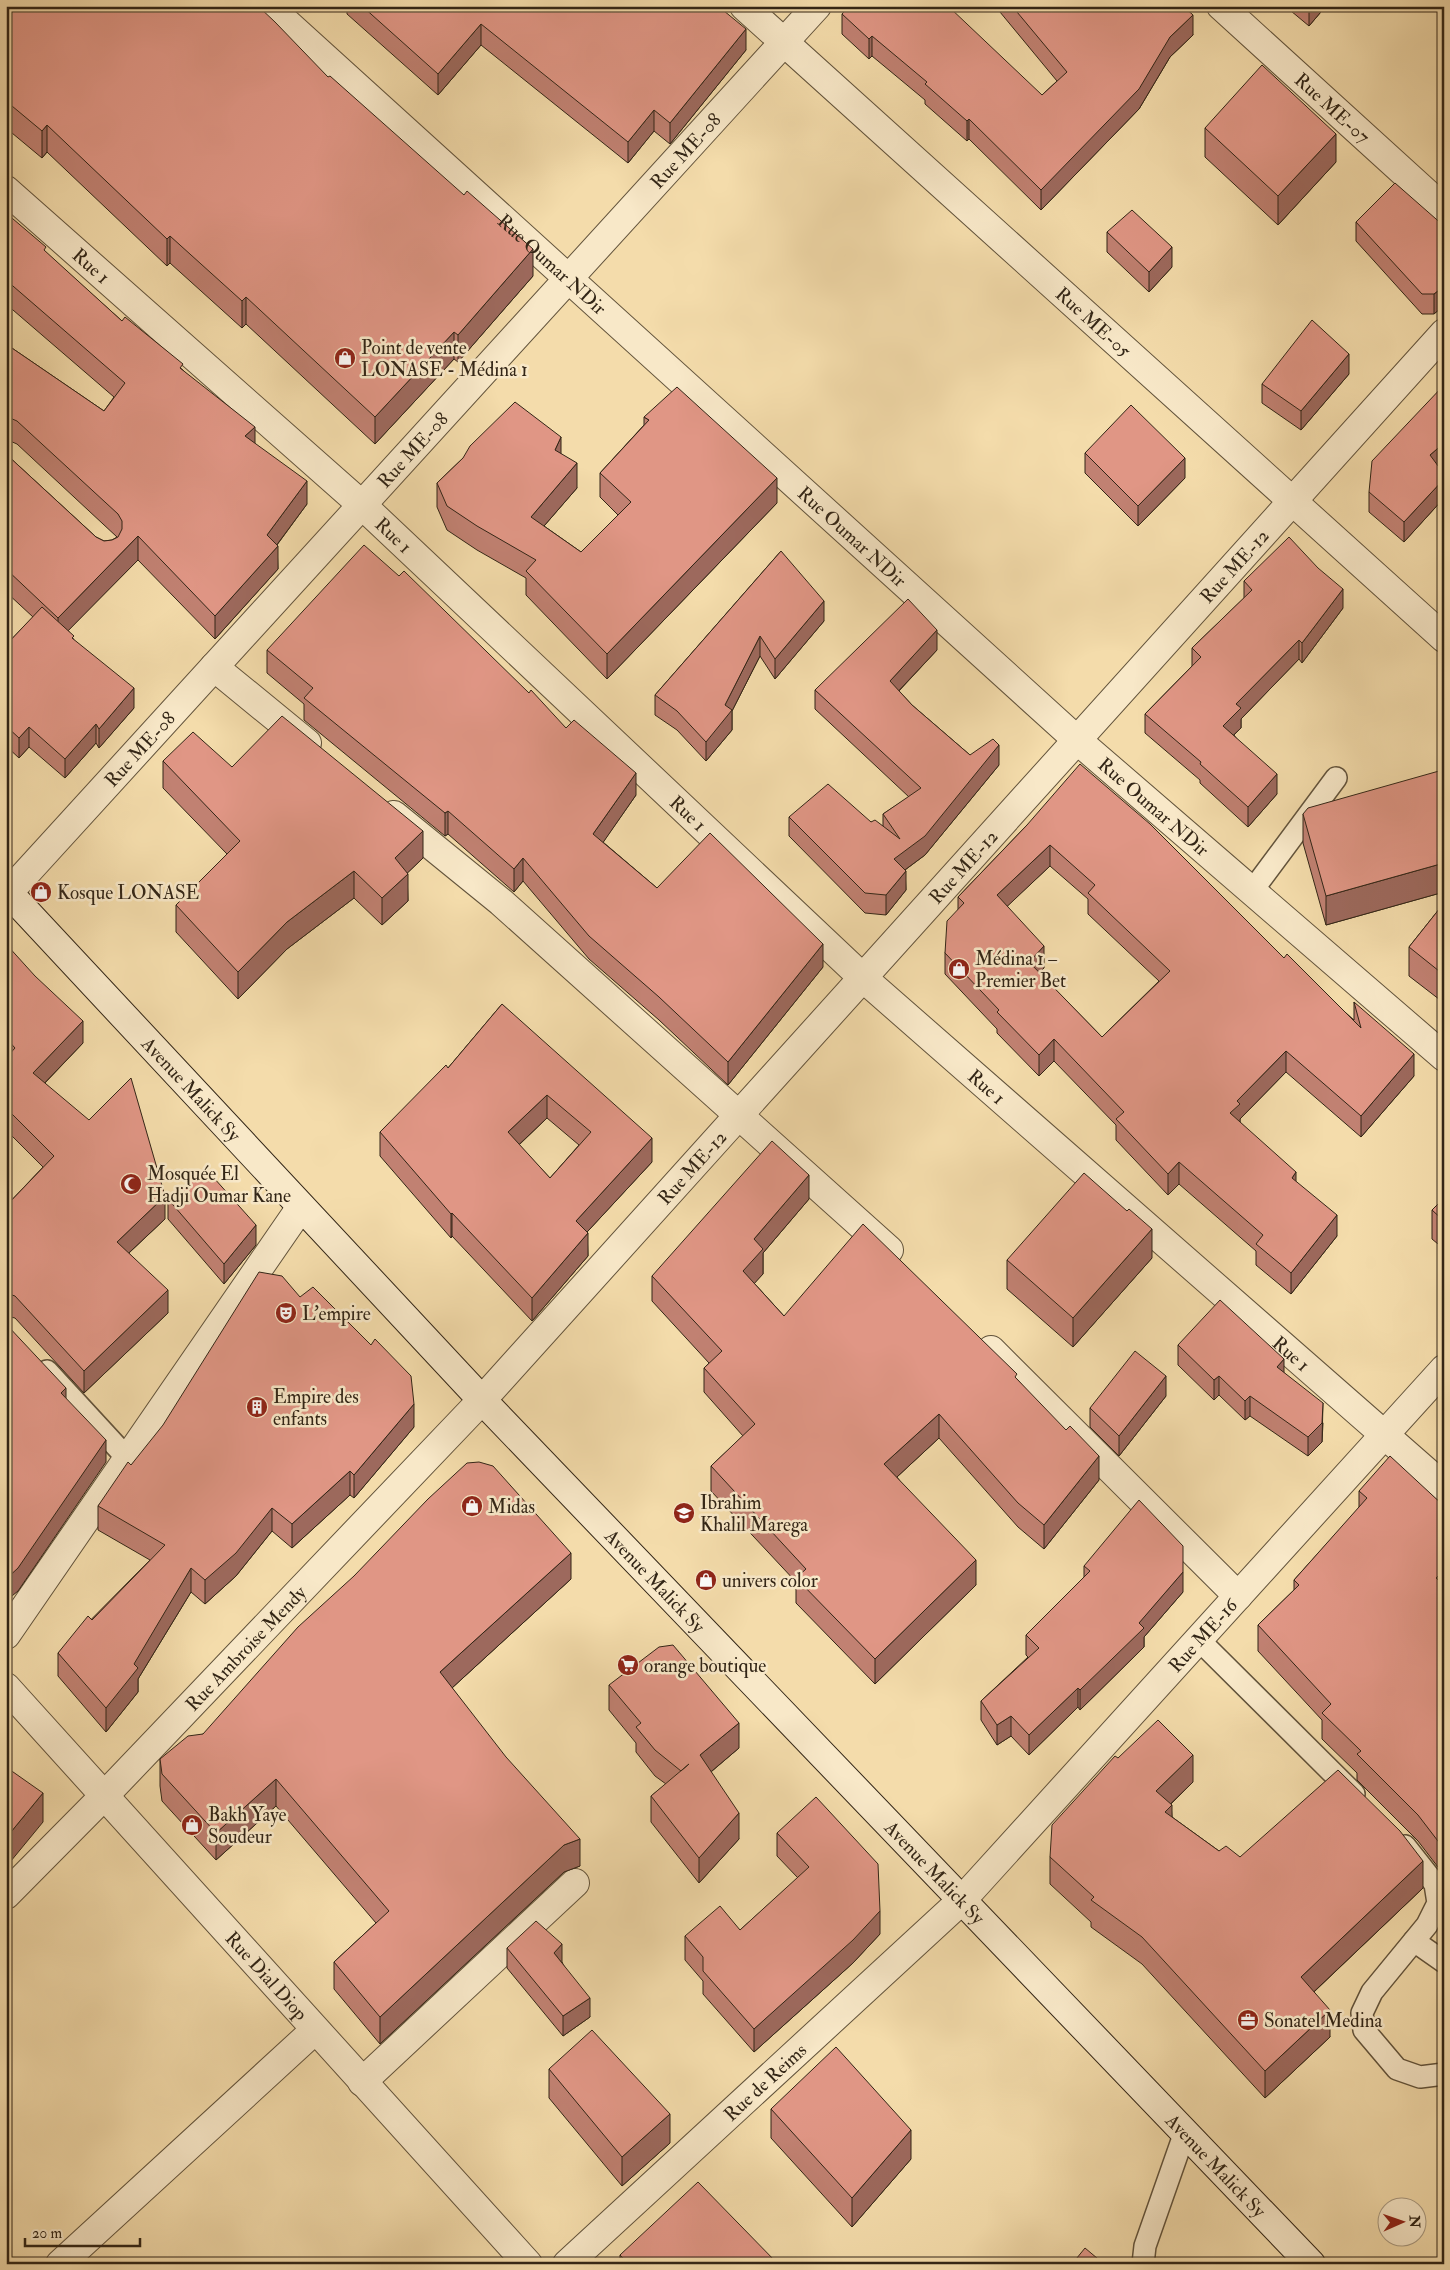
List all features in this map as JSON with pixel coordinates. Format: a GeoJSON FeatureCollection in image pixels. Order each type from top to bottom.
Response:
{"type":"FeatureCollection","features":[{"type":"Feature","properties":{"kind":"street","name":"Rue Oumar NDir"},"geometry":{"type":"LineString","coordinates":[[268,6],[1077,740],[1444,1057]]}},
{"type":"Feature","properties":{"kind":"street","name":"Rue ME-05"},"geometry":{"type":"LineString","coordinates":[[744,6],[1444,638]]}},
{"type":"Feature","properties":{"kind":"street","name":"Rue ME-08"},"geometry":{"type":"LineString","coordinates":[[7,892],[817,6]]}},
{"type":"Feature","properties":{"kind":"street","name":"Rue ME-07"},"geometry":{"type":"LineString","coordinates":[[1222,6],[1444,209]]}},
{"type":"Feature","properties":{"kind":"street","name":"Rue 1"},"geometry":{"type":"LineString","coordinates":[[6,190],[362,505],[863,978],[1444,1487]]}},
{"type":"Feature","properties":{"kind":"street","name":"Rue ME-12"},"geometry":{"type":"LineString","coordinates":[[482,1400],[1444,333]]}},
{"type":"Feature","properties":{"kind":"street"},"geometry":{"type":"LineString","coordinates":[[214,667],[327,760]]}},
{"type":"Feature","properties":{"kind":"street"},"geometry":{"type":"LineString","coordinates":[[372,797],[501,902],[909,1269]]}},
{"type":"Feature","properties":{"kind":"street","name":"Avenue Malick Sy"},"geometry":{"type":"LineString","coordinates":[[7,892],[482,1400],[1310,2264]]}},
{"type":"Feature","properties":{"kind":"street"},"geometry":{"type":"LineString","coordinates":[[6,1635],[301,1207]]}},
{"type":"Feature","properties":{"kind":"street"},"geometry":{"type":"LineString","coordinates":[[972,1332],[1238,1596]]}},
{"type":"Feature","properties":{"kind":"street","name":"Rue ME-16"},"geometry":{"type":"LineString","coordinates":[[962,1900],[1444,1369]]}},
{"type":"Feature","properties":{"kind":"street","name":"Rue Ambroise Mendy"},"geometry":{"type":"LineString","coordinates":[[6,1895],[105,1795],[482,1400]]}},
{"type":"Feature","properties":{"kind":"street","name":"Rue Dial Diop"},"geometry":{"type":"LineString","coordinates":[[6,1687],[528,2264]]}},
{"type":"Feature","properties":{"kind":"street"},"geometry":{"type":"LineString","coordinates":[[362,2082],[576,1883]]}},
{"type":"Feature","properties":{"kind":"street","name":"Rue de Reims"},"geometry":{"type":"LineString","coordinates":[[567,2264],[962,1900]]}},
{"type":"Feature","properties":{"kind":"street"},"geometry":{"type":"LineString","coordinates":[[60,2264],[315,2030]]}},
{"type":"Feature","properties":{"kind":"lane"},"geometry":{"type":"LineString","coordinates":[[1252,891],[1336,778]]}},
{"type":"Feature","properties":{"kind":"lane"},"geometry":{"type":"LineString","coordinates":[[33,1356],[128,1459]]}},
{"type":"Feature","properties":{"kind":"lane"},"geometry":{"type":"LineString","coordinates":[[1198,1639],[1367,1808]]}},
{"type":"Feature","properties":{"kind":"lane"},"geometry":{"type":"LineString","coordinates":[[1388,1829],[1409,1850],[1435,1884],[1438,1902],[1427,1925],[1372,1992],[1362,2013],[1364,2030],[1397,2069],[1420,2077],[1444,2074]]}},
{"type":"Feature","properties":{"kind":"lane"},"geometry":{"type":"LineString","coordinates":[[1414,1941],[1444,1962]]}},
{"type":"Feature","properties":{"kind":"lane"},"geometry":{"type":"LineString","coordinates":[[1143,2264],[1145,2246],[1185,2132]]}},
{"type":"Feature","properties":{"kind":"building"},"geometry":{"type":"Polygon","coordinates":[[[6,6],[58,6],[60,9],[62,6],[258,6],[328,77],[330,76],[464,195],[467,191],[533,249],[458,335],[454,332],[375,417],[246,297],[242,301],[170,236],[167,239],[47,125],[42,131],[6,101],[6,6]]]}},
{"type":"Feature","properties":{"kind":"building"},"geometry":{"type":"Polygon","coordinates":[[[362,6],[718,6],[746,29],[670,123],[654,110],[628,142],[481,24],[438,74],[362,6]]]}},
{"type":"Feature","properties":{"kind":"building"},"geometry":{"type":"Polygon","coordinates":[[[849,6],[948,6],[1042,95],[1067,72],[1012,6],[1183,6],[1193,15],[1170,37],[1139,89],[1041,190],[969,119],[967,121],[925,84],[927,82],[872,36],[869,39],[842,14],[849,6]]]}},
{"type":"Feature","properties":{"kind":"building"},"geometry":{"type":"Polygon","coordinates":[[[1262,65],[1336,134],[1278,196],[1205,128],[1262,65]]]}},
{"type":"Feature","properties":{"kind":"building"},"geometry":{"type":"Polygon","coordinates":[[[1395,183],[1444,226],[1444,286],[1434,294],[1422,294],[1356,222],[1395,183]]]}},
{"type":"Feature","properties":{"kind":"building"},"geometry":{"type":"Polygon","coordinates":[[[1132,210],[1172,247],[1149,272],[1107,232],[1132,210]]]}},
{"type":"Feature","properties":{"kind":"building"},"geometry":{"type":"Polygon","coordinates":[[[6,213],[46,247],[44,250],[122,321],[125,317],[183,364],[180,368],[255,427],[245,436],[307,481],[267,535],[278,546],[215,616],[138,536],[58,618],[6,569],[6,454],[96,537],[104,541],[118,537],[122,529],[122,521],[118,514],[17,421],[6,418],[6,344],[104,411],[125,383],[6,280],[6,213]]]}},
{"type":"Feature","properties":{"kind":"building"},"geometry":{"type":"Polygon","coordinates":[[[1312,320],[1349,354],[1301,411],[1262,384],[1312,320]]]}},
{"type":"Feature","properties":{"kind":"building"},"geometry":{"type":"Polygon","coordinates":[[[1444,385],[1444,443],[1430,455],[1444,474],[1444,479],[1404,522],[1369,492],[1372,461],[1444,385]]]}},
{"type":"Feature","properties":{"kind":"building"},"geometry":{"type":"Polygon","coordinates":[[[677,387],[777,478],[607,654],[526,571],[536,560],[477,526],[447,506],[437,483],[463,458],[470,446],[515,402],[561,437],[555,450],[577,463],[531,517],[581,552],[631,502],[600,473],[649,420],[644,417],[677,387]]]}},
{"type":"Feature","properties":{"kind":"building"},"geometry":{"type":"Polygon","coordinates":[[[1131,405],[1185,458],[1138,506],[1085,453],[1131,405]]]}},
{"type":"Feature","properties":{"kind":"building"},"geometry":{"type":"Polygon","coordinates":[[[1289,537],[1318,568],[1343,589],[1302,643],[1299,640],[1236,704],[1241,708],[1223,726],[1277,774],[1248,807],[1200,764],[1201,762],[1145,714],[1201,657],[1192,648],[1252,590],[1244,581],[1289,537]]]}},
{"type":"Feature","properties":{"kind":"building"},"geometry":{"type":"Polygon","coordinates":[[[364,545],[399,576],[404,571],[529,693],[531,690],[566,728],[574,720],[636,773],[593,834],[657,888],[710,833],[823,944],[728,1062],[659,997],[589,936],[523,858],[514,869],[448,811],[445,813],[304,698],[313,688],[267,650],[364,545]]]}},
{"type":"Feature","properties":{"kind":"building"},"geometry":{"type":"Polygon","coordinates":[[[781,551],[824,601],[775,659],[760,636],[725,705],[732,710],[706,742],[677,711],[655,695],[781,551]]]}},
{"type":"Feature","properties":{"kind":"building"},"geometry":{"type":"Polygon","coordinates":[[[908,599],[937,630],[890,681],[912,705],[970,755],[993,739],[999,745],[925,836],[894,859],[906,871],[886,895],[865,893],[789,817],[828,784],[871,822],[875,820],[900,839],[883,814],[921,788],[815,690],[908,599]]]}},
{"type":"Feature","properties":{"kind":"building"},"geometry":{"type":"Polygon","coordinates":[[[42,607],[74,636],[72,638],[134,688],[99,729],[96,724],[65,759],[29,727],[19,738],[6,726],[6,645],[42,607]]]}},
{"type":"Feature","properties":{"kind":"building"},"geometry":{"type":"Polygon","coordinates":[[[282,716],[423,831],[395,858],[408,874],[382,898],[354,871],[287,922],[238,972],[176,905],[240,841],[163,761],[193,732],[232,767],[282,716]]]}},
{"type":"Feature","properties":{"kind":"building"},"geometry":{"type":"Polygon","coordinates":[[[1080,764],[1150,824],[1284,958],[1287,954],[1361,1028],[1354,1002],[1414,1054],[1361,1116],[1286,1051],[1237,1101],[1240,1104],[1230,1113],[1296,1172],[1292,1178],[1337,1215],[1291,1273],[1256,1244],[1263,1235],[1179,1162],[1168,1174],[1116,1119],[1124,1112],[1054,1039],[1039,1055],[997,1012],[999,1010],[945,953],[947,921],[964,903],[958,897],[1027,825],[1080,764]],[[1050,845],[997,895],[1044,946],[1029,962],[1102,1037],[1170,971],[1088,893],[1095,885],[1050,845]]]}},
{"type":"Feature","properties":{"kind":"building"},"geometry":{"type":"Polygon","coordinates":[[[1439,771],[1444,775],[1444,863],[1326,896],[1303,814],[1308,808],[1439,771]]]}},
{"type":"Feature","properties":{"kind":"building"},"geometry":{"type":"Polygon","coordinates":[[[1444,903],[1444,975],[1409,947],[1444,903]]]}},
{"type":"Feature","properties":{"kind":"building"},"geometry":{"type":"Polygon","coordinates":[[[6,944],[35,976],[83,1021],[33,1073],[89,1120],[131,1078],[165,1196],[117,1242],[168,1290],[84,1371],[15,1296],[6,1293],[6,1206],[54,1156],[6,1108],[6,1058],[15,1048],[6,1038],[6,944]]]}},
{"type":"Feature","properties":{"kind":"building"},"geometry":{"type":"Polygon","coordinates":[[[502,1004],[652,1138],[576,1221],[588,1233],[532,1298],[451,1214],[380,1132],[446,1065],[448,1068],[502,1004]],[[547,1095],[508,1132],[550,1178],[591,1132],[547,1095]]]}},
{"type":"Feature","properties":{"kind":"building"},"geometry":{"type":"Polygon","coordinates":[[[772,1141],[809,1175],[754,1239],[763,1249],[743,1271],[784,1316],[863,1224],[1017,1374],[1015,1377],[1066,1430],[1070,1426],[1099,1456],[1044,1525],[1018,1503],[939,1414],[884,1464],[976,1560],[875,1659],[796,1578],[806,1569],[711,1466],[755,1424],[704,1368],[722,1351],[652,1276],[772,1141]]]}},
{"type":"Feature","properties":{"kind":"building"},"geometry":{"type":"Polygon","coordinates":[[[205,1168],[256,1225],[224,1264],[168,1199],[205,1168]]]}},
{"type":"Feature","properties":{"kind":"building"},"geometry":{"type":"Polygon","coordinates":[[[1084,1173],[1127,1211],[1129,1209],[1152,1229],[1073,1318],[1007,1260],[1084,1173]]]}},
{"type":"Feature","properties":{"kind":"building"},"geometry":{"type":"Polygon","coordinates":[[[1444,1198],[1444,1221],[1432,1210],[1444,1198]]]}},
{"type":"Feature","properties":{"kind":"building"},"geometry":{"type":"Polygon","coordinates":[[[259,1272],[282,1276],[300,1297],[313,1287],[371,1345],[375,1339],[411,1376],[414,1404],[354,1475],[350,1471],[292,1524],[272,1508],[236,1553],[205,1580],[191,1568],[134,1664],[138,1668],[106,1708],[58,1653],[88,1616],[92,1620],[165,1545],[98,1506],[128,1462],[131,1465],[163,1425],[259,1272]]]}},
{"type":"Feature","properties":{"kind":"building"},"geometry":{"type":"Polygon","coordinates":[[[1220,1300],[1284,1359],[1277,1367],[1323,1403],[1322,1423],[1308,1437],[1250,1396],[1245,1401],[1219,1376],[1214,1380],[1178,1345],[1220,1300]]]}},
{"type":"Feature","properties":{"kind":"building"},"geometry":{"type":"Polygon","coordinates":[[[6,1324],[66,1388],[61,1393],[106,1440],[18,1568],[6,1579],[6,1324]]]}},
{"type":"Feature","properties":{"kind":"building"},"geometry":{"type":"Polygon","coordinates":[[[1135,1351],[1166,1376],[1119,1436],[1090,1408],[1135,1351]]]}},
{"type":"Feature","properties":{"kind":"building"},"geometry":{"type":"Polygon","coordinates":[[[1390,1456],[1444,1506],[1444,1570],[1436,1578],[1444,1586],[1444,1842],[1441,1845],[1418,1815],[1357,1754],[1361,1751],[1322,1713],[1331,1704],[1258,1625],[1299,1585],[1294,1580],[1367,1498],[1359,1491],[1390,1456]]]}},
{"type":"Feature","properties":{"kind":"building"},"geometry":{"type":"Polygon","coordinates":[[[479,1462],[493,1466],[571,1553],[440,1672],[506,1757],[580,1839],[564,1845],[380,2017],[334,1962],[389,1911],[276,1779],[216,1833],[162,1774],[160,1759],[188,1736],[203,1734],[298,1627],[354,1576],[428,1499],[467,1463],[479,1462]]]}},
{"type":"Feature","properties":{"kind":"building"},"geometry":{"type":"Polygon","coordinates":[[[1139,1500],[1183,1546],[1183,1572],[1139,1623],[1144,1628],[1080,1690],[1078,1688],[1029,1735],[1011,1716],[997,1725],[981,1701],[1039,1648],[1026,1635],[1090,1571],[1084,1566],[1139,1500]]]}},
{"type":"Feature","properties":{"kind":"building"},"geometry":{"type":"Polygon","coordinates":[[[673,1645],[739,1723],[700,1755],[739,1813],[699,1858],[651,1796],[681,1771],[655,1750],[636,1727],[641,1723],[609,1685],[659,1647],[673,1645]]]}},
{"type":"Feature","properties":{"kind":"building"},"geometry":{"type":"Polygon","coordinates":[[[1158,1720],[1193,1755],[1156,1791],[1172,1805],[1165,1812],[1219,1851],[1226,1846],[1240,1857],[1338,1770],[1400,1831],[1423,1861],[1301,1977],[1330,2010],[1265,2071],[1142,1937],[1091,1900],[1094,1897],[1050,1857],[1052,1825],[1115,1756],[1118,1758],[1158,1720]]]}},
{"type":"Feature","properties":{"kind":"building"},"geometry":{"type":"Polygon","coordinates":[[[6,1767],[43,1793],[6,1838],[6,1767]]]}},
{"type":"Feature","properties":{"kind":"building"},"geometry":{"type":"Polygon","coordinates":[[[816,1797],[878,1864],[880,1911],[853,1940],[754,2029],[703,1971],[703,1957],[685,1936],[720,1906],[740,1930],[809,1867],[777,1833],[816,1797]]]}},
{"type":"Feature","properties":{"kind":"building"},"geometry":{"type":"Polygon","coordinates":[[[536,1921],[562,1944],[554,1953],[590,1998],[563,2016],[507,1948],[536,1921]]]}},
{"type":"Feature","properties":{"kind":"building"},"geometry":{"type":"Polygon","coordinates":[[[592,2030],[670,2114],[622,2157],[549,2069],[592,2030]]]}},
{"type":"Feature","properties":{"kind":"building"},"geometry":{"type":"Polygon","coordinates":[[[836,2047],[911,2130],[852,2198],[771,2109],[836,2047]]]}},
{"type":"Feature","properties":{"kind":"building"},"geometry":{"type":"Polygon","coordinates":[[[698,2182],[778,2264],[628,2264],[620,2255],[698,2182]]]}},
{"type":"Feature","properties":{"kind":"building"},"geometry":{"type":"Polygon","coordinates":[[[1085,2248],[1104,2264],[1072,2264],[1085,2248]]]}},
{"type":"Feature","properties":{"kind":"place","name":"Point de vente LONASE - Médina 1"},"geometry":{"type":"Point","coordinates":[345,358]}},
{"type":"Feature","properties":{"kind":"place","name":"Kosque LONASE"},"geometry":{"type":"Point","coordinates":[41,892]}},
{"type":"Feature","properties":{"kind":"place","name":"Médina 1 – Premier Bet"},"geometry":{"type":"Point","coordinates":[959,969]}},
{"type":"Feature","properties":{"kind":"place","name":"Mosquée El Hadji Oumar Kane"},"geometry":{"type":"Point","coordinates":[131,1184]}},
{"type":"Feature","properties":{"kind":"place","name":"L'empire"},"geometry":{"type":"Point","coordinates":[286,1313]}},
{"type":"Feature","properties":{"kind":"place","name":"Empire des enfants"},"geometry":{"type":"Point","coordinates":[257,1407]}},
{"type":"Feature","properties":{"kind":"place","name":"Midas"},"geometry":{"type":"Point","coordinates":[472,1506]}},
{"type":"Feature","properties":{"kind":"place","name":"Ibrahim Khalil Marega"},"geometry":{"type":"Point","coordinates":[684,1513]}},
{"type":"Feature","properties":{"kind":"place","name":"univers color"},"geometry":{"type":"Point","coordinates":[706,1580]}},
{"type":"Feature","properties":{"kind":"place","name":"orange boutique"},"geometry":{"type":"Point","coordinates":[628,1665]}},
{"type":"Feature","properties":{"kind":"place","name":"Bakh Yaye Soudeur"},"geometry":{"type":"Point","coordinates":[192,1825]}},
{"type":"Feature","properties":{"kind":"place","name":"Sonatel Medina"},"geometry":{"type":"Point","coordinates":[1248,2020]}}]}
